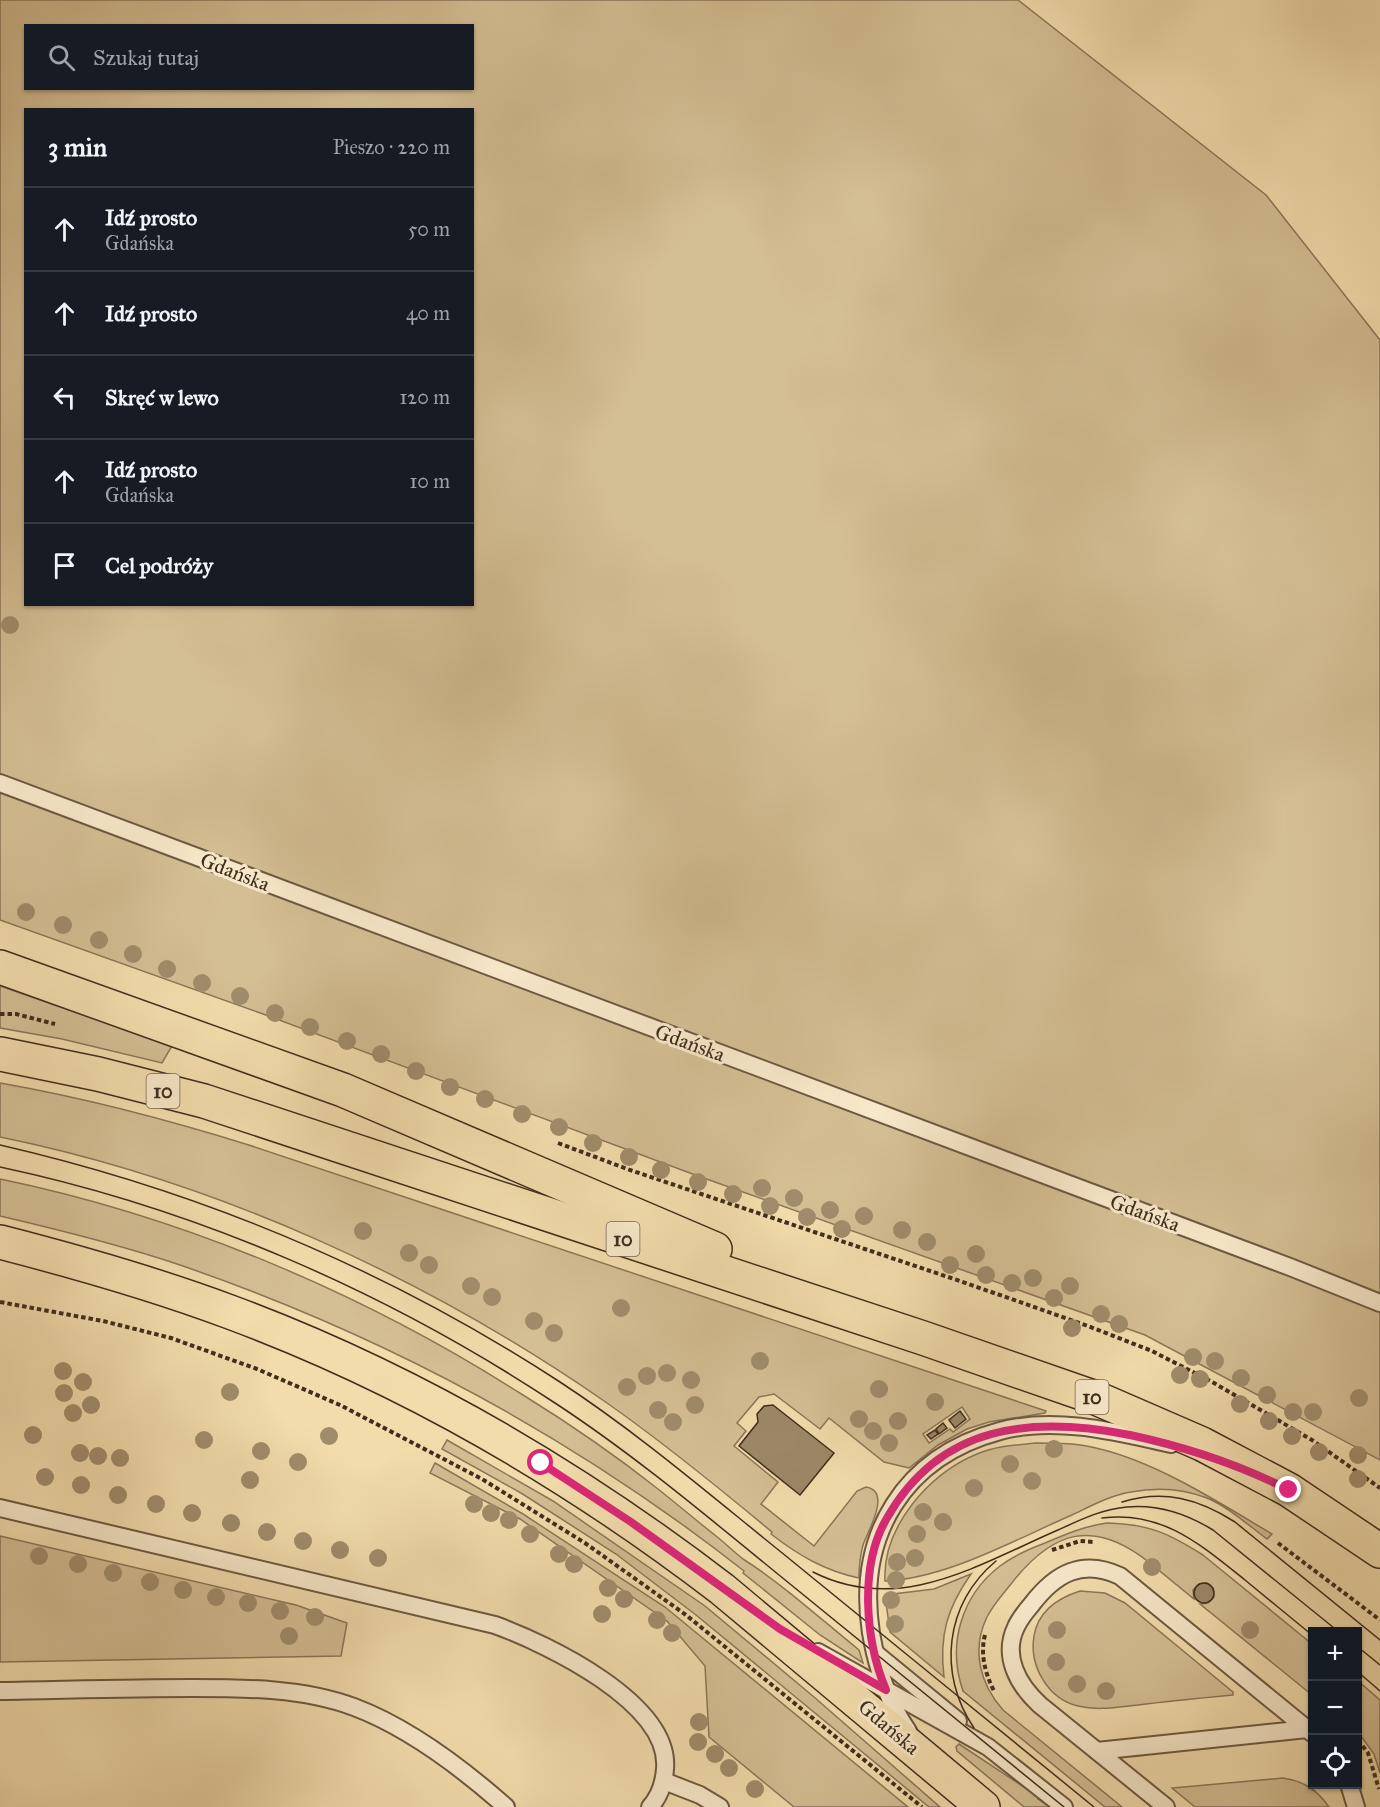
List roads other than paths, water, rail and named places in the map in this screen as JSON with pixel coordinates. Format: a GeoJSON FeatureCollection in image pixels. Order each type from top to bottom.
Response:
{"type":"FeatureCollection","features":[{"type":"Feature","properties":{"kind":"main road"},"geometry":{"type":"LineString","coordinates":[[0,967],[343,1090],[923,1338]]}},
{"type":"Feature","properties":{"kind":"main road","name":"10"},"geometry":{"type":"LineString","coordinates":[[0,1054],[98,1074],[204,1101],[923,1338],[1096,1398],[1202,1444],[1289,1490],[1380,1551]]}},
{"type":"Feature","properties":{"kind":"main road","name":"Gdańska"},"geometry":{"type":"LineString","coordinates":[[0,1242],[78,1262],[230,1312],[322,1350],[403,1388],[498,1438],[586,1491],[722,1589],[983,1807]]}},
{"type":"Feature","properties":{"kind":"lane","name":"Gdańska"},"geometry":{"type":"LineString","coordinates":[[0,783],[1267,1258],[1380,1303]]}},
{"type":"Feature","properties":{"kind":"lane"},"geometry":{"type":"LineString","coordinates":[[958,1785],[931,1760],[896,1713],[886,1690],[875,1653],[869,1619],[868,1595],[871,1563],[877,1537],[894,1506],[913,1481],[938,1459],[968,1443],[1002,1430],[1062,1426],[1085,1428],[1185,1448],[1254,1472]]}},
{"type":"Feature","properties":{"kind":"lane"},"geometry":{"type":"LineString","coordinates":[[0,1508],[495,1625],[542,1644],[585,1668],[630,1702],[656,1731],[663,1744],[666,1759],[664,1781],[650,1807]]}},
{"type":"Feature","properties":{"kind":"lane"},"geometry":{"type":"LineString","coordinates":[[1166,1807],[1028,1693],[1016,1676],[1011,1652],[1017,1624],[1044,1588],[1059,1577],[1083,1569],[1106,1570],[1131,1584],[1308,1729]]}},
{"type":"Feature","properties":{"kind":"lane"},"geometry":{"type":"LineString","coordinates":[[722,1589],[800,1642],[999,1754]]}},
{"type":"Feature","properties":{"kind":"lane"},"geometry":{"type":"LineString","coordinates":[[875,1653],[1064,1807]]}},
{"type":"Feature","properties":{"kind":"lane"},"geometry":{"type":"LineString","coordinates":[[0,1691],[226,1688],[255,1689],[318,1698],[354,1707],[387,1722],[476,1781],[506,1807]]}},
{"type":"Feature","properties":{"kind":"lane"},"geometry":{"type":"LineString","coordinates":[[1097,1751],[1308,1731]]}},
{"type":"Feature","properties":{"kind":"lane"},"geometry":{"type":"LineString","coordinates":[[664,1781],[700,1795],[720,1807]]}},
{"type":"Feature","properties":{"kind":"lane"},"geometry":{"type":"LineString","coordinates":[[1350,1789],[1356,1807]]}},
{"type":"Feature","properties":{"kind":"tram line"},"geometry":{"type":"LineString","coordinates":[[0,1145],[148,1186],[220,1211],[360,1270],[428,1304],[495,1342],[560,1382],[645,1443],[1094,1807]]}},
{"type":"Feature","properties":{"kind":"tram line"},"geometry":{"type":"LineString","coordinates":[[0,1167],[146,1206],[218,1231],[288,1259],[358,1291],[425,1325],[491,1363],[586,1424],[647,1469],[1064,1807]]}},
{"type":"Feature","properties":{"kind":"tram line"},"geometry":{"type":"LineString","coordinates":[[1122,1502],[1152,1496],[1167,1497],[1194,1502],[1222,1514],[1235,1522],[1380,1640]]}},
{"type":"Feature","properties":{"kind":"tram line"},"geometry":{"type":"LineString","coordinates":[[813,1572],[845,1584],[877,1589],[908,1587],[969,1570],[1100,1513],[1118,1508],[1150,1507],[1183,1515],[1213,1530],[1333,1627]]}},
{"type":"Feature","properties":{"kind":"tram line"},"geometry":{"type":"LineString","coordinates":[[1102,1518],[1143,1519],[1180,1533],[1213,1554],[1308,1632]]}},
{"type":"Feature","properties":{"kind":"tram line"},"geometry":{"type":"LineString","coordinates":[[974,1728],[962,1707],[955,1685],[951,1663],[952,1640],[957,1618],[966,1597],[979,1578],[996,1561]]}},
{"type":"Feature","properties":{"kind":"tram line"},"geometry":{"type":"LineString","coordinates":[[1362,1650],[1380,1665]]}},
{"type":"Feature","properties":{"kind":"tram line"},"geometry":{"type":"LineString","coordinates":[[1362,1675],[1380,1691]]}}]}
